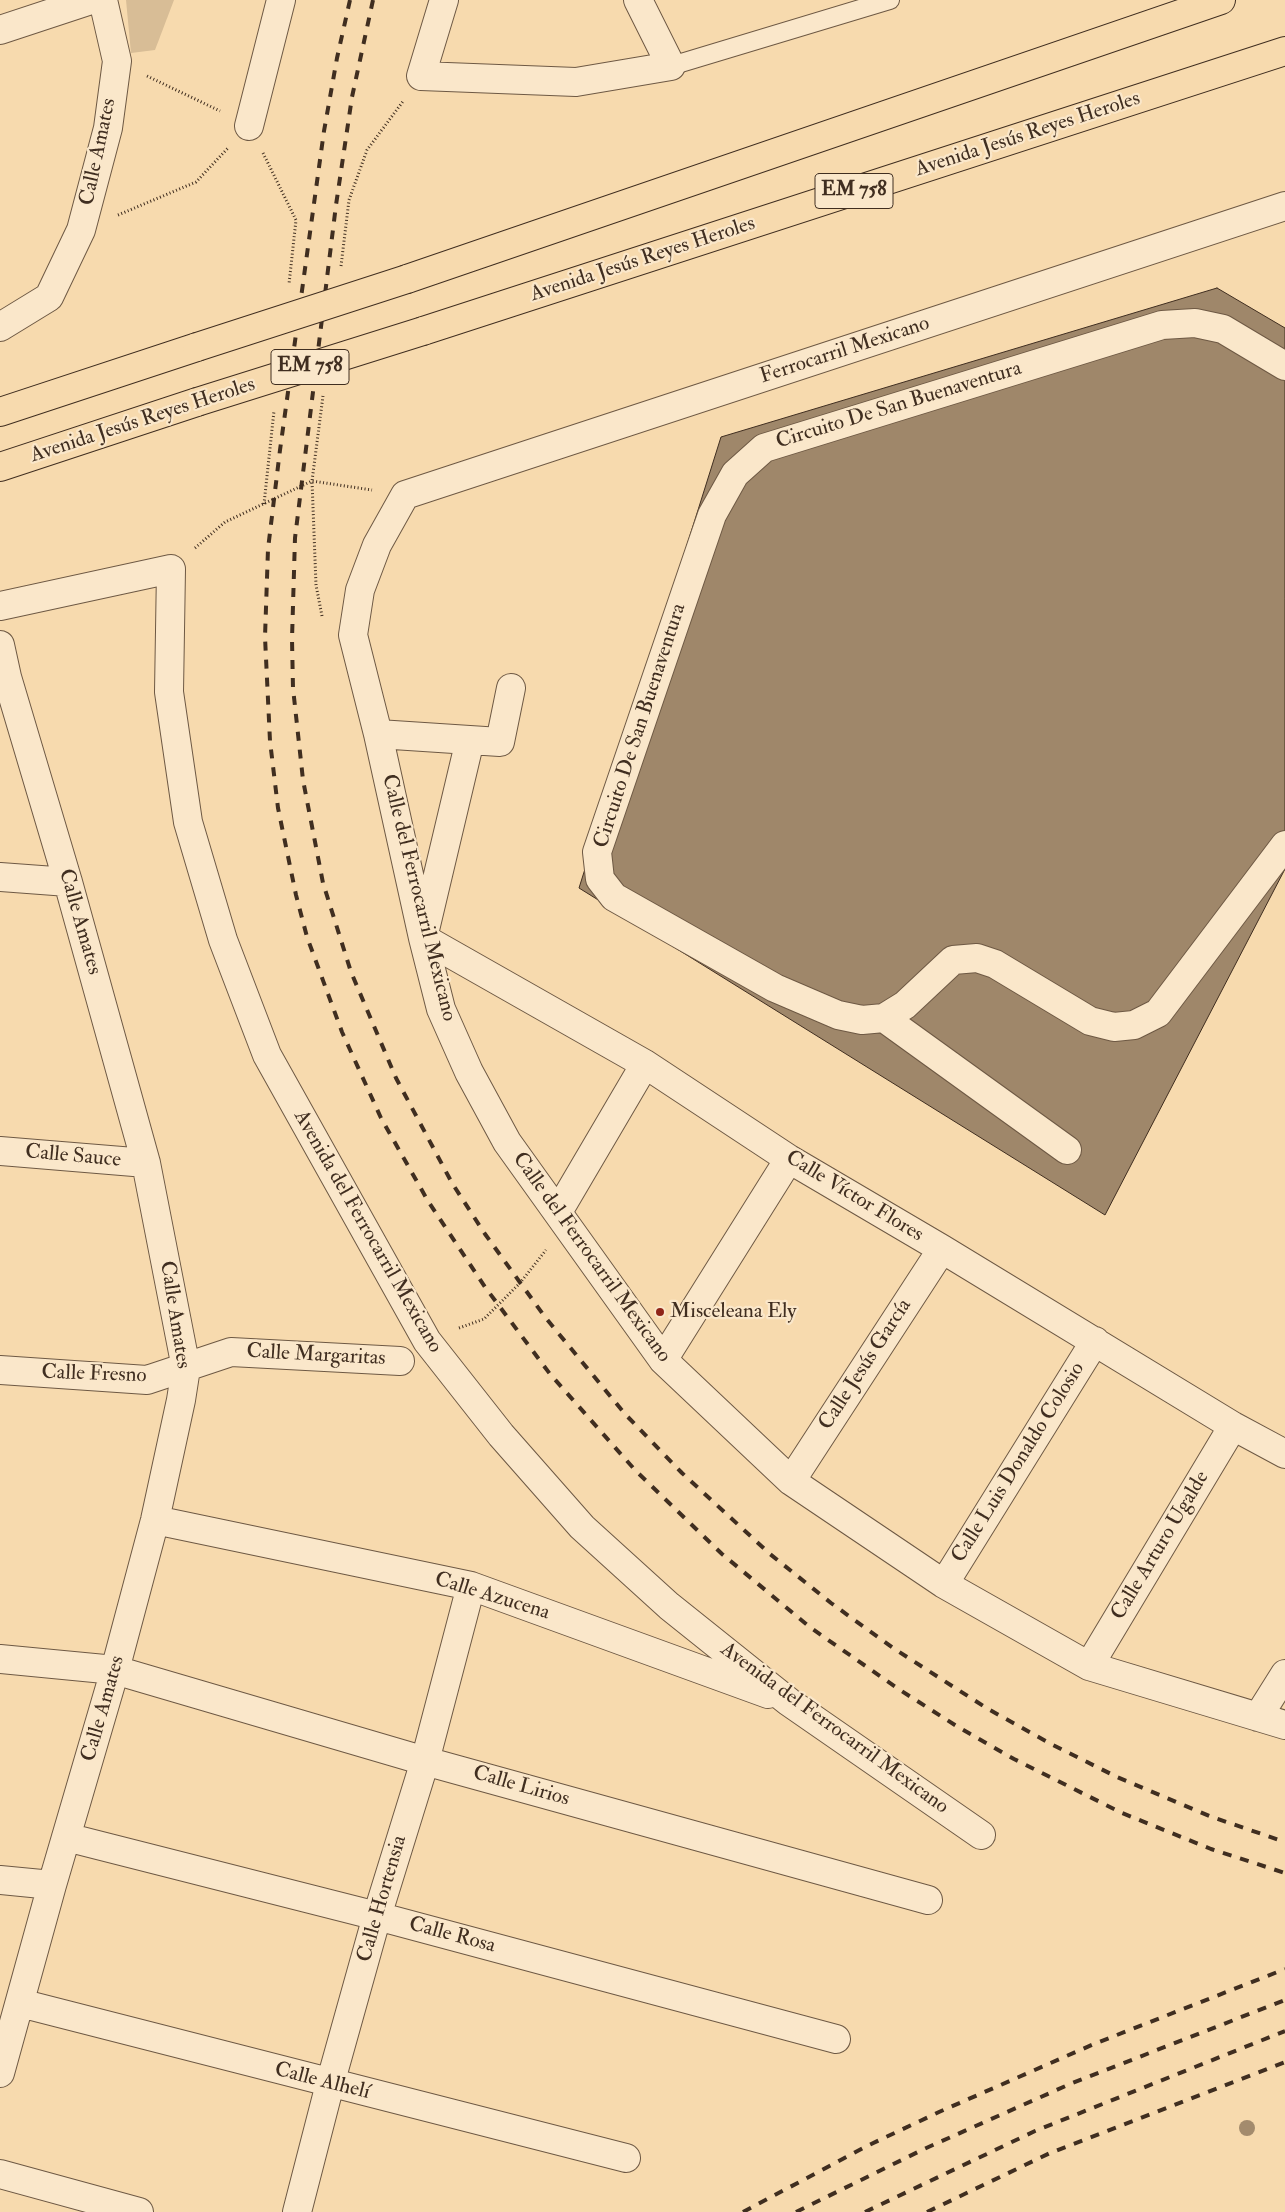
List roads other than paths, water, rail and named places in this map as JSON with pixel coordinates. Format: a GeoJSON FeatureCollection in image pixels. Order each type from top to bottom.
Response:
{"type":"FeatureCollection","features":[{"type":"Feature","properties":{"kind":"highway","name":"EM 758"},"geometry":{"type":"LineString","coordinates":[[0,412],[406,279],[1221,0]]}},
{"type":"Feature","properties":{"kind":"highway","name":"Avenida Jesús Reyes Heroles"},"geometry":{"type":"LineString","coordinates":[[0,467],[1285,51]]}},
{"type":"Feature","properties":{"kind":"street"},"geometry":{"type":"LineString","coordinates":[[0,30],[91,0]]}},
{"type":"Feature","properties":{"kind":"street","name":"Calle Amates"},"geometry":{"type":"LineString","coordinates":[[0,327],[49,297],[81,230],[108,128],[117,61],[103,0]]}},
{"type":"Feature","properties":{"kind":"street"},"geometry":{"type":"LineString","coordinates":[[249,126],[281,0]]}},
{"type":"Feature","properties":{"kind":"street"},"geometry":{"type":"LineString","coordinates":[[444,0],[422,76],[576,82],[671,66],[638,0]]}},
{"type":"Feature","properties":{"kind":"street","name":"Ferrocarril Mexicano"},"geometry":{"type":"LineString","coordinates":[[404,495],[1285,206]]}},
{"type":"Feature","properties":{"kind":"street","name":"Circuito De San Buenaventura"},"geometry":{"type":"LineString","coordinates":[[884,1018],[862,1020],[838,1014],[775,988],[614,897],[600,879],[597,852],[600,843],[712,515],[735,474],[764,448],[1162,324],[1195,323],[1223,329],[1285,366]]}},
{"type":"Feature","properties":{"kind":"street","name":"Calle del Ferrocarril Mexicano"},"geometry":{"type":"LineString","coordinates":[[404,495],[377,545],[360,590],[353,635],[378,734],[423,938],[442,1009],[469,1072],[507,1142],[663,1360],[790,1482],[944,1584],[1089,1666],[1285,1725]]}},
{"type":"Feature","properties":{"kind":"street","name":"Avenida del Ferrocarril Mexicano"},"geometry":{"type":"LineString","coordinates":[[0,606],[171,569],[169,692],[188,822],[223,940],[267,1055],[426,1342],[501,1435],[582,1527],[669,1606],[789,1702],[981,1835]]}},
{"type":"Feature","properties":{"kind":"street","name":"Calle Amates"},"geometry":{"type":"LineString","coordinates":[[0,645],[7,677],[68,882],[146,1162],[186,1368],[155,1520],[115,1670],[52,1885],[0,2074]]}},
{"type":"Feature","properties":{"kind":"street"},"geometry":{"type":"LineString","coordinates":[[378,734],[500,742],[511,688]]}},
{"type":"Feature","properties":{"kind":"street"},"geometry":{"type":"LineString","coordinates":[[423,938],[470,740]]}},
{"type":"Feature","properties":{"kind":"street"},"geometry":{"type":"LineString","coordinates":[[1067,1150],[884,1018],[905,1004],[953,960],[978,958],[995,964],[1090,1021],[1114,1027],[1134,1025],[1158,1013],[1285,845]]}},
{"type":"Feature","properties":{"kind":"street"},"geometry":{"type":"LineString","coordinates":[[0,877],[68,882]]}},
{"type":"Feature","properties":{"kind":"street","name":"Calle Víctor Flores"},"geometry":{"type":"LineString","coordinates":[[423,938],[646,1064],[789,1159],[1095,1341],[1233,1426],[1285,1454]]}},
{"type":"Feature","properties":{"kind":"street"},"geometry":{"type":"LineString","coordinates":[[558,1212],[646,1064]]}},
{"type":"Feature","properties":{"kind":"street","name":"Calle Sauce"},"geometry":{"type":"LineString","coordinates":[[0,1151],[146,1162]]}},
{"type":"Feature","properties":{"kind":"street"},"geometry":{"type":"LineString","coordinates":[[663,1360],[789,1159]]}},
{"type":"Feature","properties":{"kind":"street","name":"Calle Jesús García"},"geometry":{"type":"LineString","coordinates":[[790,1482],[942,1249]]}},
{"type":"Feature","properties":{"kind":"street","name":"Calle Luis Donaldo Colosio"},"geometry":{"type":"LineString","coordinates":[[944,1584],[1095,1341]]}},
{"type":"Feature","properties":{"kind":"street","name":"Calle Margaritas"},"geometry":{"type":"LineString","coordinates":[[186,1368],[231,1352],[400,1360]]}},
{"type":"Feature","properties":{"kind":"street","name":"Calle Fresno"},"geometry":{"type":"LineString","coordinates":[[0,1370],[147,1380],[186,1368]]}},
{"type":"Feature","properties":{"kind":"street","name":"Calle Arturo Ugalde"},"geometry":{"type":"LineString","coordinates":[[1089,1666],[1233,1426]]}},
{"type":"Feature","properties":{"kind":"street","name":"Calle Azucena"},"geometry":{"type":"LineString","coordinates":[[155,1520],[471,1586],[789,1702]]}},
{"type":"Feature","properties":{"kind":"street","name":"Calle Hortensia"},"geometry":{"type":"LineString","coordinates":[[297,2212],[330,2084],[377,1916],[424,1761],[471,1586]]}},
{"type":"Feature","properties":{"kind":"street","name":"Calle Lirios"},"geometry":{"type":"LineString","coordinates":[[0,1660],[115,1670],[424,1761],[928,1900]]}},
{"type":"Feature","properties":{"kind":"street"},"geometry":{"type":"LineString","coordinates":[[1258,1717],[1285,1674]]}},
{"type":"Feature","properties":{"kind":"street","name":"Calle Rosa"},"geometry":{"type":"LineString","coordinates":[[66,1837],[377,1916],[836,2039]]}},
{"type":"Feature","properties":{"kind":"street"},"geometry":{"type":"LineString","coordinates":[[0,1880],[52,1885]]}},
{"type":"Feature","properties":{"kind":"street","name":"Calle Alhelí"},"geometry":{"type":"LineString","coordinates":[[20,2003],[330,2084],[626,2158]]}},
{"type":"Feature","properties":{"kind":"street"},"geometry":{"type":"LineString","coordinates":[[0,2174],[139,2212]]}},
{"type":"Feature","properties":{"kind":"lane"},"geometry":{"type":"LineString","coordinates":[[671,66],[890,0]]}},
{"type":"Feature","properties":{"kind":"railway"},"geometry":{"type":"LineString","coordinates":[[350,0],[324,131],[280,450],[268,549],[265,637],[270,741],[278,808],[296,895],[307,937],[342,1032],[381,1118],[428,1201],[485,1287],[550,1374],[635,1470],[722,1554],[811,1628],[900,1690],[958,1727],[1014,1759],[1122,1813],[1211,1849],[1285,1873]]}},
{"type":"Feature","properties":{"kind":"railway"},"geometry":{"type":"LineString","coordinates":[[373,0],[352,97],[336,205],[295,538],[292,639],[293,688],[303,780],[323,883],[351,972],[396,1078],[452,1183],[485,1234],[545,1317],[625,1414],[682,1473],[770,1554],[831,1603],[893,1648],[988,1709],[1053,1745],[1117,1777],[1212,1817],[1285,1842]]}},
{"type":"Feature","properties":{"kind":"railway"},"geometry":{"type":"LineString","coordinates":[[743,2212],[867,2146],[939,2112],[1094,2044],[1285,1969]]}},
{"type":"Feature","properties":{"kind":"railway"},"geometry":{"type":"LineString","coordinates":[[796,2212],[924,2149],[1070,2084],[1285,2000]]}},
{"type":"Feature","properties":{"kind":"railway"},"geometry":{"type":"LineString","coordinates":[[865,2212],[1035,2131],[1285,2031]]}},
{"type":"Feature","properties":{"kind":"railway"},"geometry":{"type":"LineString","coordinates":[[927,2212],[1050,2153],[1285,2062]]}},
{"type":"Feature","properties":{"kind":"place","name":"Misceleana Ely"},"geometry":{"type":"Point","coordinates":[660,1312]}}]}
